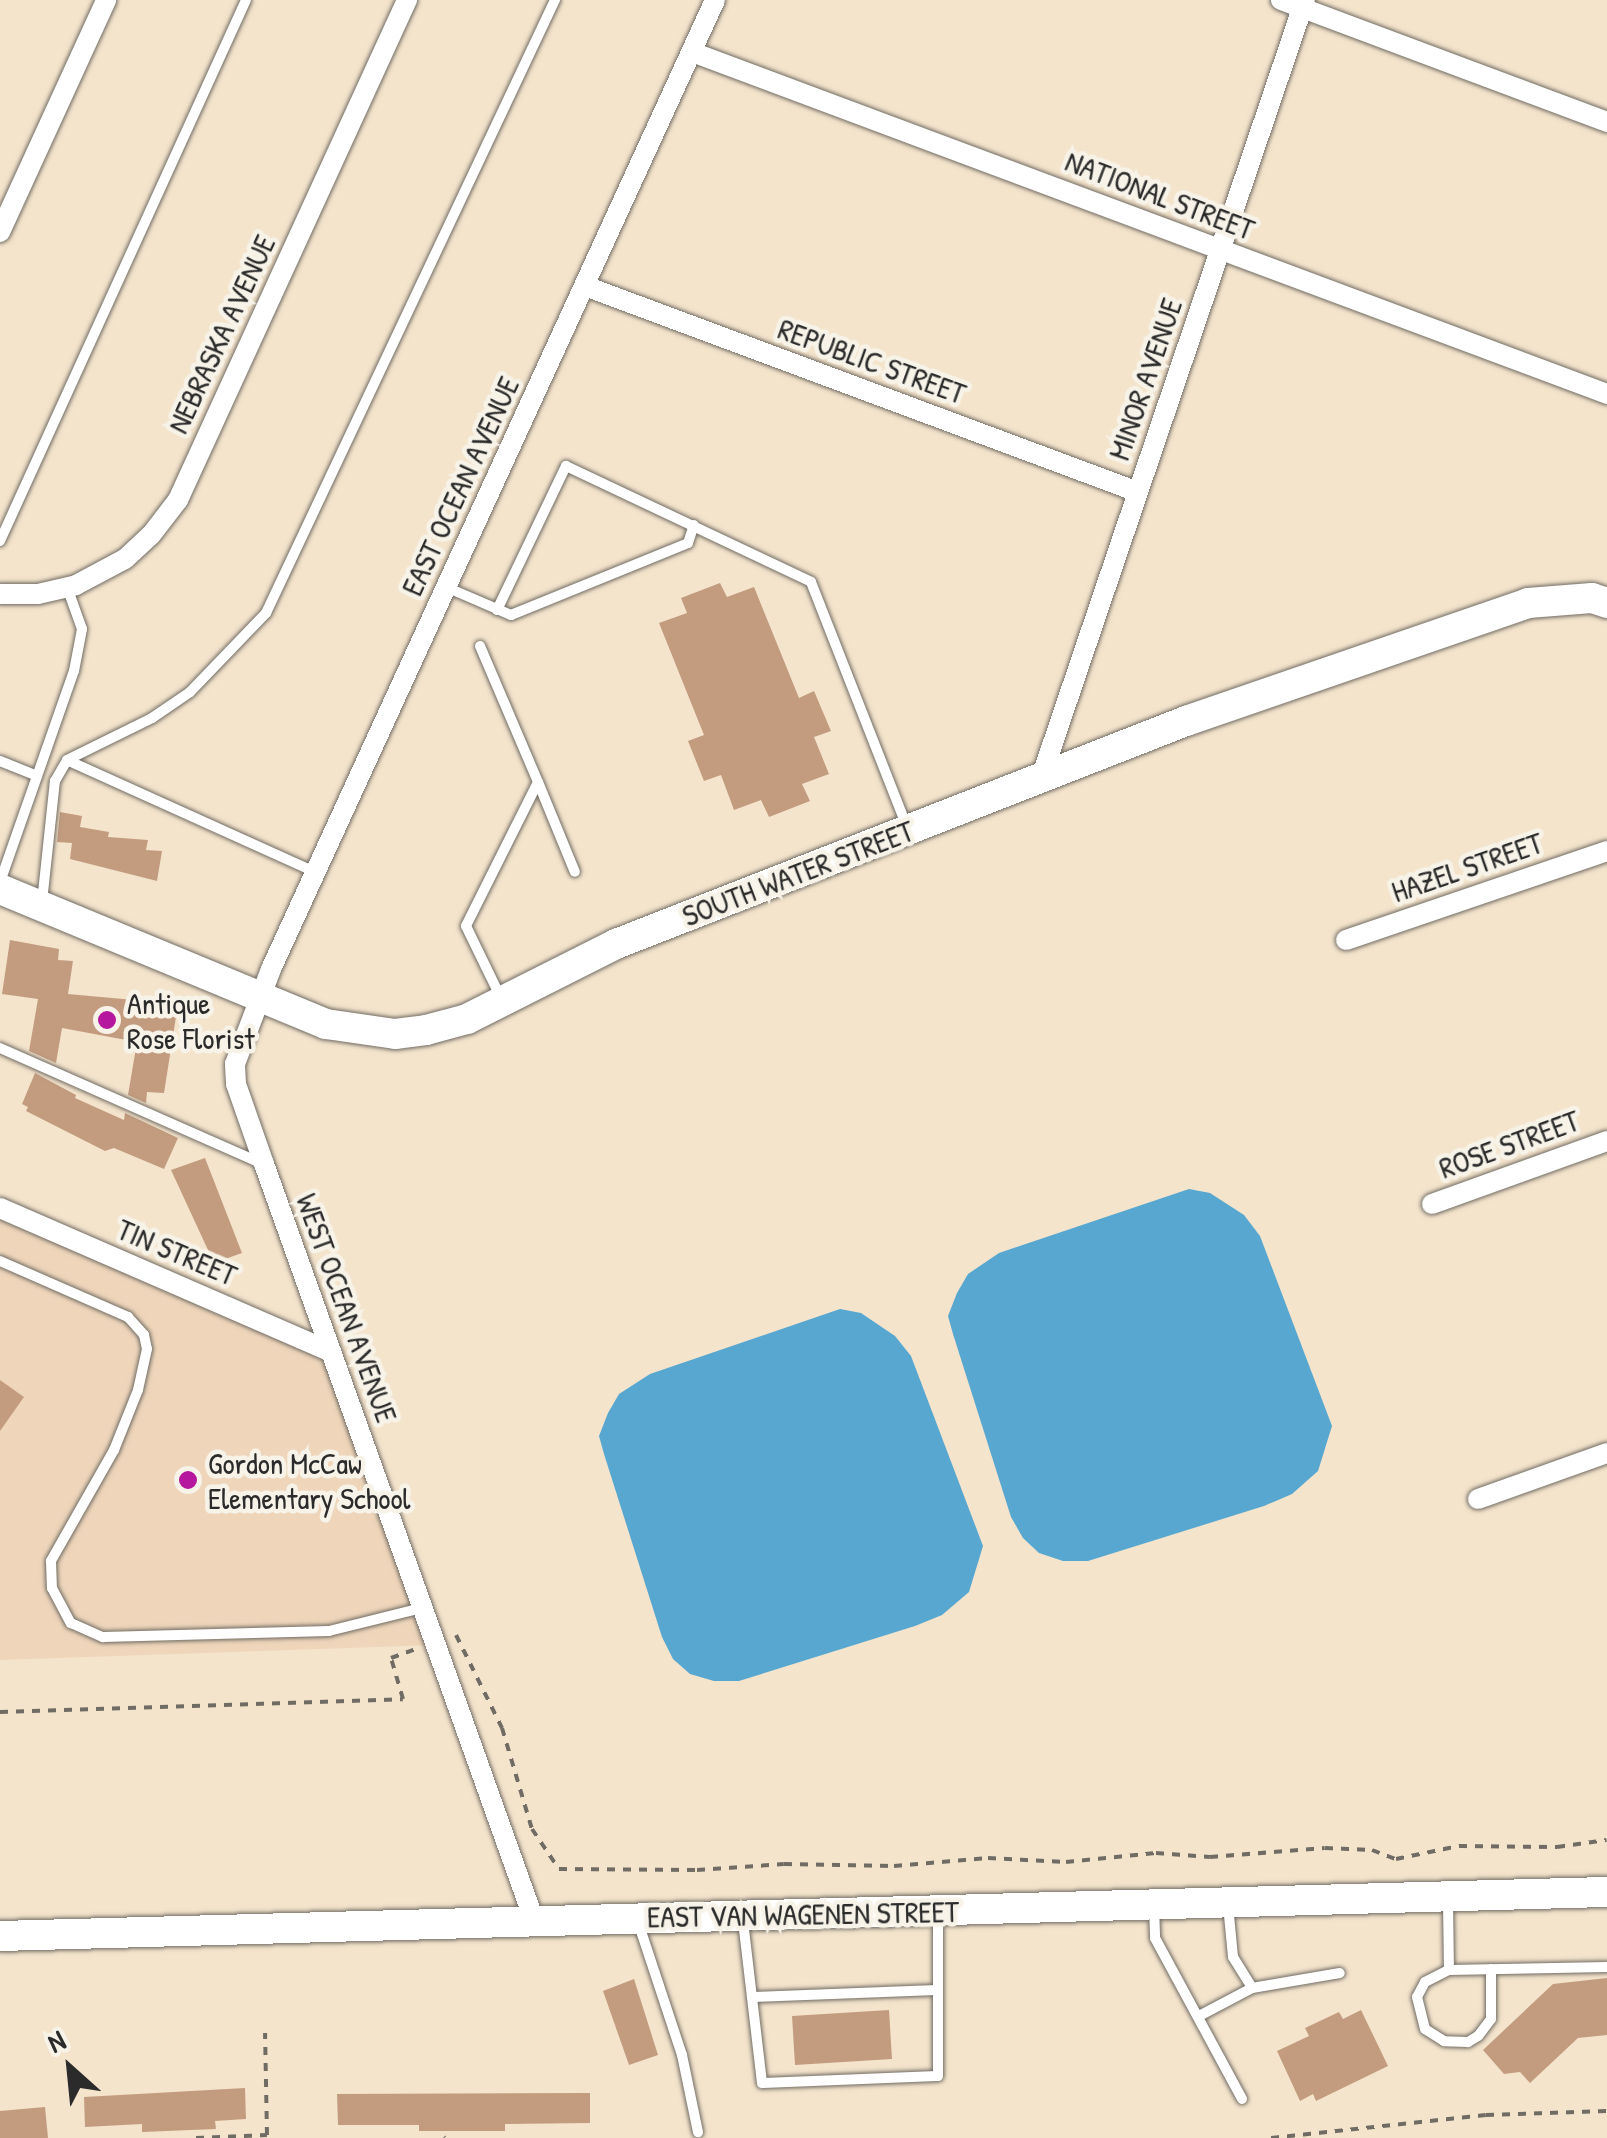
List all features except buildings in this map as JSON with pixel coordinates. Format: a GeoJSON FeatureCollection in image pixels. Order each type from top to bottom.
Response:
{"type":"FeatureCollection","features":[{"type":"Feature","properties":{"kind":"main road","name":"SOUTH WATER STREET"},"geometry":{"type":"LineString","coordinates":[[0,889],[326,1024],[395,1034],[468,1019],[616,944],[1186,721],[1528,603],[1592,598],[1607,603]]}},
{"type":"Feature","properties":{"kind":"main road","name":"EAST VAN WAGENEN STREET"},"geometry":{"type":"LineString","coordinates":[[0,1936],[1607,1892]]}},
{"type":"Feature","properties":{"kind":"street"},"geometry":{"type":"LineString","coordinates":[[0,232],[106,0]]}},
{"type":"Feature","properties":{"kind":"street","name":"NEBRASKA AVENUE"},"geometry":{"type":"LineString","coordinates":[[0,594],[38,594],[67,588],[125,559],[151,536],[178,500],[407,0]]}},
{"type":"Feature","properties":{"kind":"street","name":"EAST OCEAN AVENUE"},"geometry":{"type":"LineString","coordinates":[[260,997],[715,0]]}},
{"type":"Feature","properties":{"kind":"street"},"geometry":{"type":"LineString","coordinates":[[1281,0],[1303,4],[1607,122]]}},
{"type":"Feature","properties":{"kind":"street","name":"MINOR AVENUE"},"geometry":{"type":"LineString","coordinates":[[1041,778],[1303,4]]}},
{"type":"Feature","properties":{"kind":"street","name":"NATIONAL STREET"},"geometry":{"type":"LineString","coordinates":[[692,52],[1607,394]]}},
{"type":"Feature","properties":{"kind":"street","name":"REPUBLIC STREET"},"geometry":{"type":"LineString","coordinates":[[585,286],[1138,492]]}},
{"type":"Feature","properties":{"kind":"street","name":"HAZEL STREET"},"geometry":{"type":"LineString","coordinates":[[1346,940],[1607,850]]}},
{"type":"Feature","properties":{"kind":"street","name":"WEST OCEAN AVENUE"},"geometry":{"type":"LineString","coordinates":[[260,997],[235,1064],[236,1084],[534,1920]]}},
{"type":"Feature","properties":{"kind":"street","name":"ROSE STREET"},"geometry":{"type":"LineString","coordinates":[[1432,1204],[1607,1142]]}},
{"type":"Feature","properties":{"kind":"street","name":"TIN STREET"},"geometry":{"type":"LineString","coordinates":[[0,1208],[331,1352]]}},
{"type":"Feature","properties":{"kind":"street"},"geometry":{"type":"LineString","coordinates":[[1478,1498],[1607,1453]]}},
{"type":"Feature","properties":{"kind":"lane"},"geometry":{"type":"LineString","coordinates":[[0,541],[246,0]]}},
{"type":"Feature","properties":{"kind":"lane"},"geometry":{"type":"LineString","coordinates":[[42,908],[55,781],[66,760],[152,718],[190,692],[266,614],[555,0]]}},
{"type":"Feature","properties":{"kind":"lane"},"geometry":{"type":"LineString","coordinates":[[497,610],[566,466],[811,582],[908,830]]}},
{"type":"Feature","properties":{"kind":"lane"},"geometry":{"type":"LineString","coordinates":[[446,587],[512,615],[688,543],[694,525]]}},
{"type":"Feature","properties":{"kind":"lane"},"geometry":{"type":"LineString","coordinates":[[0,882],[74,671],[82,629],[67,588]]}},
{"type":"Feature","properties":{"kind":"lane"},"geometry":{"type":"LineString","coordinates":[[480,646],[575,872]]}},
{"type":"Feature","properties":{"kind":"lane"},"geometry":{"type":"LineString","coordinates":[[0,760],[38,776]]}},
{"type":"Feature","properties":{"kind":"lane"},"geometry":{"type":"LineString","coordinates":[[66,760],[316,872]]}},
{"type":"Feature","properties":{"kind":"lane"},"geometry":{"type":"LineString","coordinates":[[503,1002],[466,926],[538,782]]}},
{"type":"Feature","properties":{"kind":"lane"},"geometry":{"type":"LineString","coordinates":[[0,1048],[264,1164]]}},
{"type":"Feature","properties":{"kind":"lane"},"geometry":{"type":"LineString","coordinates":[[0,1262],[128,1317],[144,1335],[147,1349],[138,1390],[114,1450],[51,1561],[52,1588],[71,1623],[103,1637],[330,1631],[423,1608]]}},
{"type":"Feature","properties":{"kind":"lane"},"geometry":{"type":"LineString","coordinates":[[1448,1897],[1449,1970]]}},
{"type":"Feature","properties":{"kind":"lane"},"geometry":{"type":"LineString","coordinates":[[1228,1902],[1233,1957],[1252,1988]]}},
{"type":"Feature","properties":{"kind":"lane"},"geometry":{"type":"LineString","coordinates":[[1154,1905],[1155,1938],[1242,2099]]}},
{"type":"Feature","properties":{"kind":"lane"},"geometry":{"type":"LineString","coordinates":[[742,1916],[762,2083],[938,2076],[938,1911]]}},
{"type":"Feature","properties":{"kind":"lane"},"geometry":{"type":"LineString","coordinates":[[637,1918],[682,2055],[698,2132]]}},
{"type":"Feature","properties":{"kind":"lane"},"geometry":{"type":"LineString","coordinates":[[1492,1969],[1491,2019],[1486,2030],[1468,2042],[1456,2043],[1425,2029],[1416,2007],[1424,1982],[1449,1970],[1492,1969],[1607,1968]]}},
{"type":"Feature","properties":{"kind":"lane"},"geometry":{"type":"LineString","coordinates":[[1199,2016],[1252,1988],[1340,1973]]}},
{"type":"Feature","properties":{"kind":"lane"},"geometry":{"type":"LineString","coordinates":[[752,1996],[938,1990]]}},
{"type":"Feature","properties":{"kind":"path"},"geometry":{"type":"LineString","coordinates":[[0,1712],[403,1699],[391,1658],[459,1634],[513,1756],[532,1829],[558,1869],[894,1866],[988,1858],[1066,1862],[1156,1853],[1210,1857],[1326,1848],[1372,1850],[1396,1859],[1459,1846],[1557,1846],[1607,1840]]}},
{"type":"Feature","properties":{"kind":"path"},"geometry":{"type":"LineString","coordinates":[[196,2138],[267,2135],[265,2034]]}},
{"type":"Feature","properties":{"kind":"path"},"geometry":{"type":"LineString","coordinates":[[1272,2138],[1486,2115],[1607,2112]]}},
{"type":"Feature","properties":{"kind":"shaded area","name":"Gordon McCaw Elementary School"},"geometry":{"type":"Polygon","coordinates":[[[0,1208],[331,1352],[436,1645],[0,1660],[0,1208]]]}},
{"type":"Feature","properties":{"kind":"water"},"geometry":{"type":"Polygon","coordinates":[[[1189,1189],[1210,1193],[1244,1215],[1260,1236],[1332,1426],[1318,1471],[1292,1494],[1264,1506],[1088,1561],[1063,1561],[1039,1553],[1023,1538],[1011,1517],[953,1334],[948,1316],[957,1293],[968,1274],[999,1253],[1189,1189]]]}},
{"type":"Feature","properties":{"kind":"water"},"geometry":{"type":"Polygon","coordinates":[[[840,1309],[861,1313],[895,1336],[911,1356],[983,1546],[969,1592],[942,1615],[915,1626],[739,1681],[714,1681],[690,1674],[673,1659],[662,1637],[604,1454],[599,1436],[608,1413],[619,1394],[650,1374],[840,1309]]]}},
{"type":"Feature","properties":{"kind":"place","name":"Antique Rose Florist"},"geometry":{"type":"Point","coordinates":[107,1020]}},
{"type":"Feature","properties":{"kind":"place","name":"Gordon McCaw Elementary School"},"geometry":{"type":"Point","coordinates":[188,1480]}}]}
